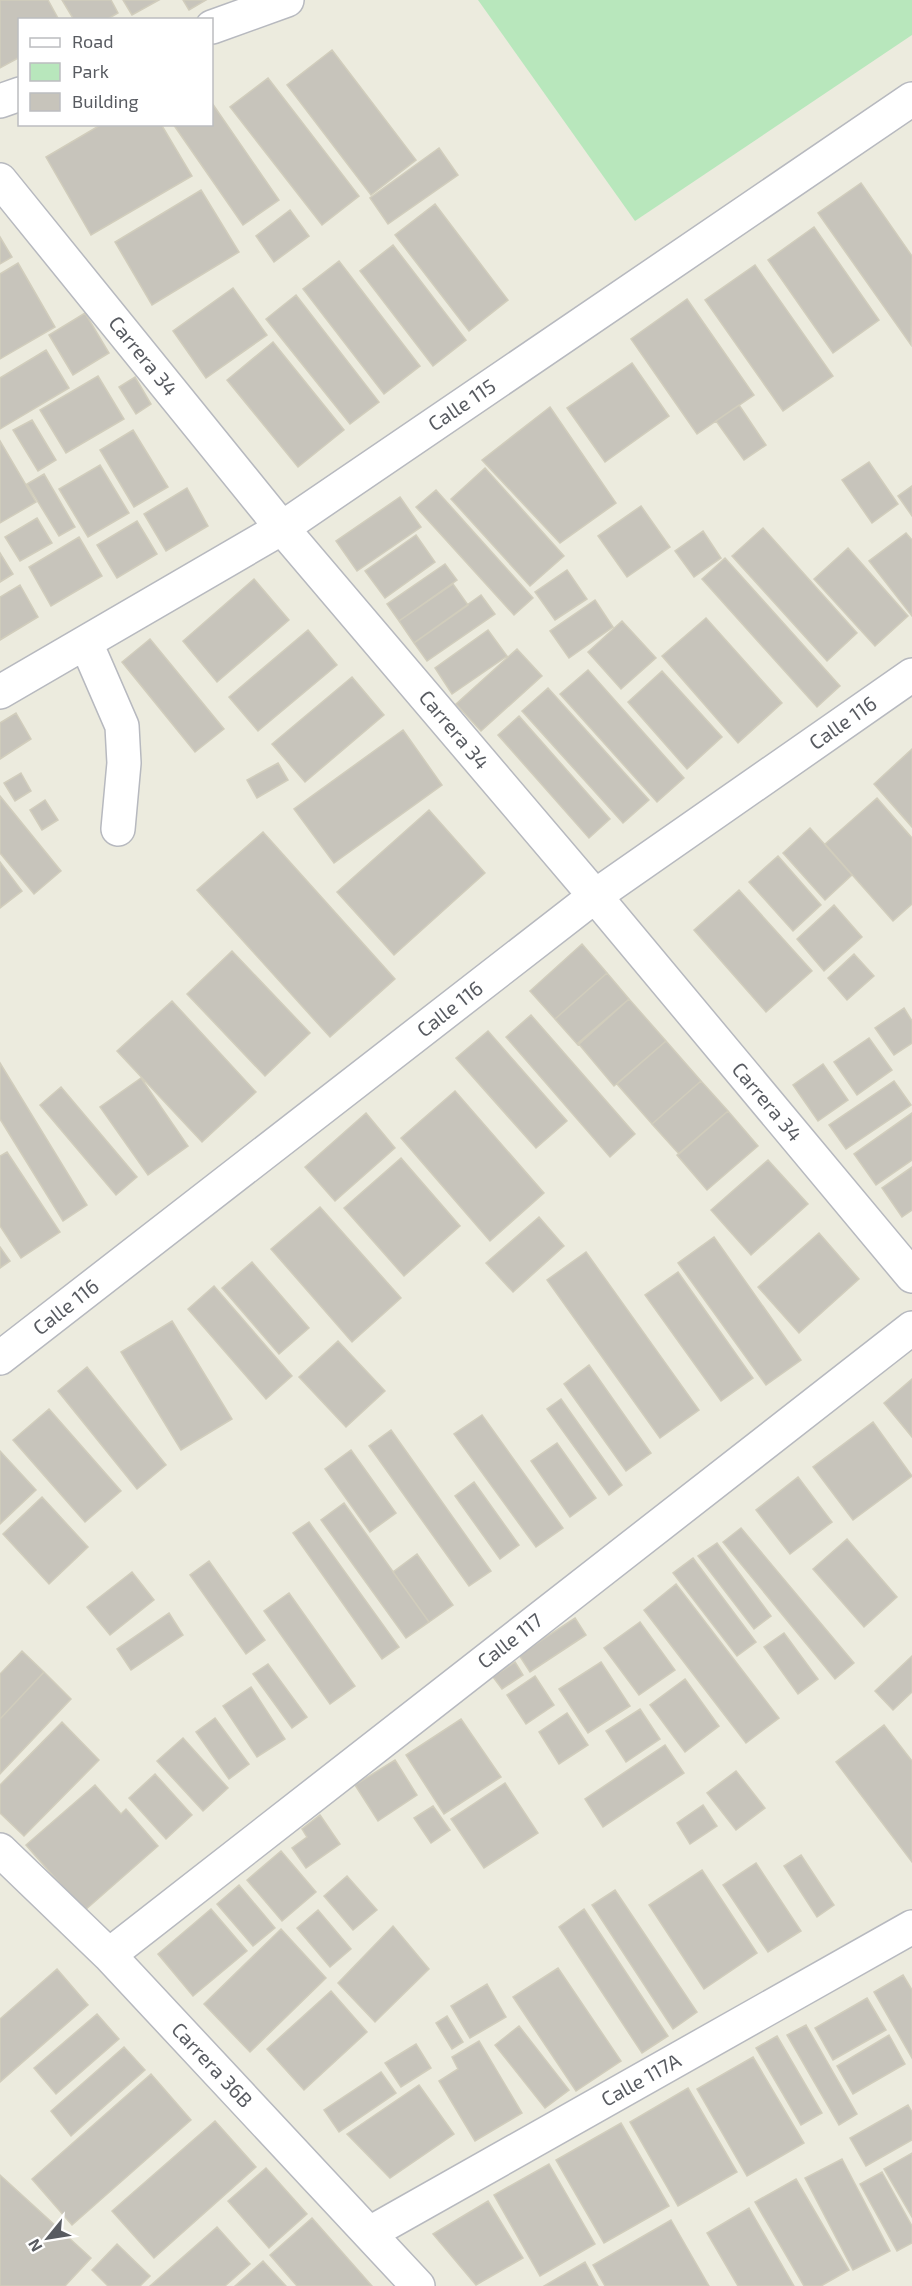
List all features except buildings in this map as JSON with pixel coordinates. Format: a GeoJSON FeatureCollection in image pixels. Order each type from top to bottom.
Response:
{"type":"FeatureCollection","features":[{"type":"Feature","properties":{"kind":"street"},"geometry":{"type":"LineString","coordinates":[[213,27],[287,0]]}},
{"type":"Feature","properties":{"kind":"street"},"geometry":{"type":"LineString","coordinates":[[0,101],[18,95]]}},
{"type":"Feature","properties":{"kind":"street","name":"Calle 115"},"geometry":{"type":"LineString","coordinates":[[0,692],[282,528],[912,99]]}},
{"type":"Feature","properties":{"kind":"street","name":"Carrera 34"},"geometry":{"type":"LineString","coordinates":[[0,180],[282,528],[595,896],[912,1276]]}},
{"type":"Feature","properties":{"kind":"street"},"geometry":{"type":"LineString","coordinates":[[86,643],[122,726],[124,764],[118,829]]}},
{"type":"Feature","properties":{"kind":"street","name":"Calle 116"},"geometry":{"type":"LineString","coordinates":[[0,1358],[595,896],[912,675]]}},
{"type":"Feature","properties":{"kind":"street","name":"Calle 117"},"geometry":{"type":"LineString","coordinates":[[109,1955],[912,1328]]}},
{"type":"Feature","properties":{"kind":"street","name":"Carrera 36B"},"geometry":{"type":"LineString","coordinates":[[0,1850],[109,1955],[418,2286]]}},
{"type":"Feature","properties":{"kind":"street","name":"Calle 117A"},"geometry":{"type":"LineString","coordinates":[[370,2233],[912,1928]]}},
{"type":"Feature","properties":{"kind":"green space"},"geometry":{"type":"Polygon","coordinates":[[[478,0],[912,0],[912,35],[635,221],[478,0]]]}}]}
